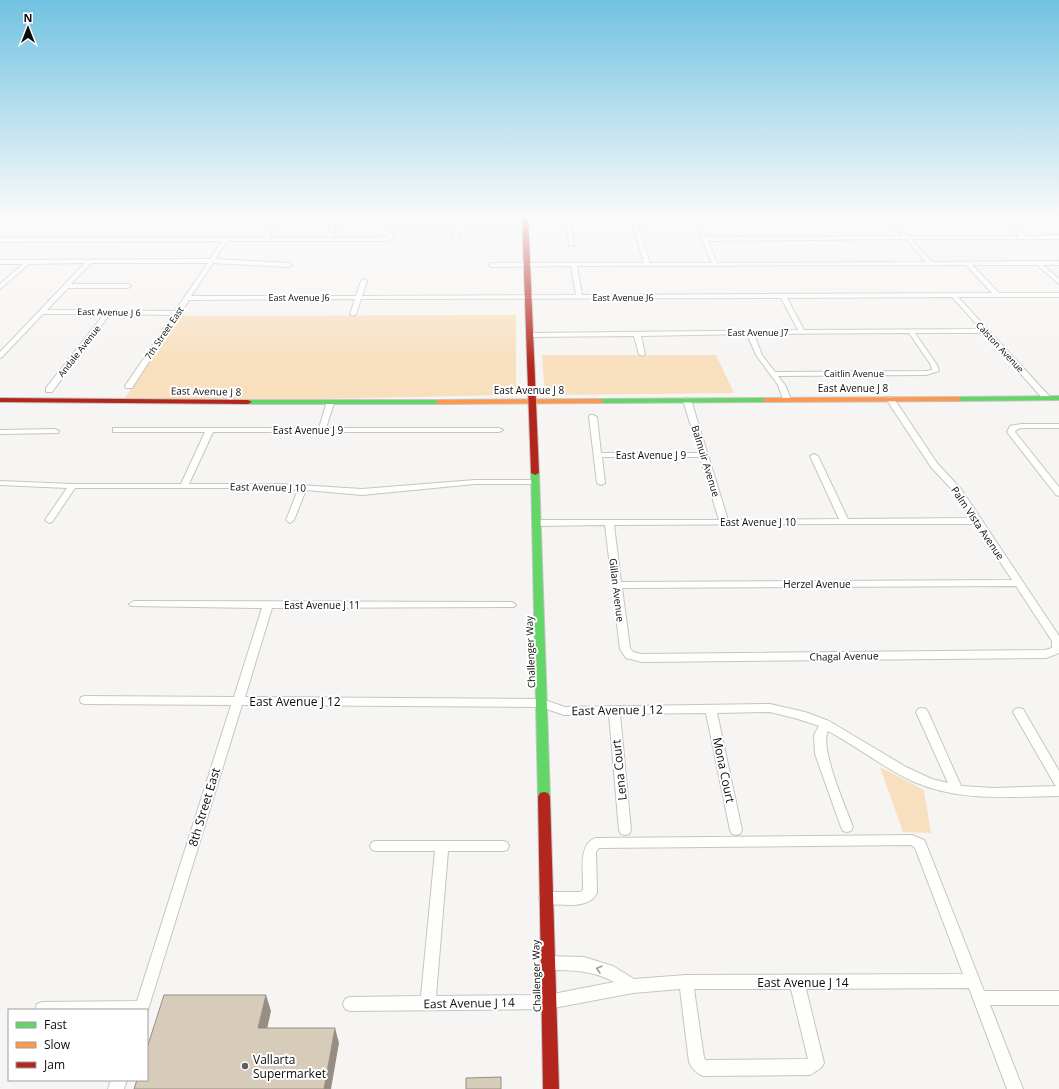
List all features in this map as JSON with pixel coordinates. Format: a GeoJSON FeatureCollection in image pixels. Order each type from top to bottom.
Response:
{"type":"FeatureCollection","features":[{"type":"Feature","properties":{"kind":"main road","name":"Challenger Way"},"geometry":{"type":"LineString","coordinates":[[527,266],[531,401],[537,523],[551,1089]]}},
{"type":"Feature","properties":{"kind":"main road","name":"East Avenue J 8"},"geometry":{"type":"LineString","coordinates":[[0,400],[330,403],[1059,398]]}},
{"type":"Feature","properties":{"kind":"street"},"geometry":{"type":"LineString","coordinates":[[1,286],[25,266]]}},
{"type":"Feature","properties":{"kind":"street"},"geometry":{"type":"LineString","coordinates":[[0,356],[85,266]]}},
{"type":"Feature","properties":{"kind":"street","name":"7th Street East"},"geometry":{"type":"LineString","coordinates":[[129,386],[208,266]]}},
{"type":"Feature","properties":{"kind":"street"},"geometry":{"type":"LineString","coordinates":[[574,266],[579,297]]}},
{"type":"Feature","properties":{"kind":"street"},"geometry":{"type":"LineString","coordinates":[[970,266],[997,295]]}},
{"type":"Feature","properties":{"kind":"street"},"geometry":{"type":"LineString","coordinates":[[1041,266],[1059,282]]}},
{"type":"Feature","properties":{"kind":"street"},"geometry":{"type":"LineString","coordinates":[[353,314],[364,281]]}},
{"type":"Feature","properties":{"kind":"street"},"geometry":{"type":"LineString","coordinates":[[66,286],[128,286]]}},
{"type":"Feature","properties":{"kind":"street","name":"East Avenue J6"},"geometry":{"type":"LineString","coordinates":[[187,298],[1059,294]]}},
{"type":"Feature","properties":{"kind":"street","name":"Calston Avenue"},"geometry":{"type":"LineString","coordinates":[[953,295],[1047,398]]}},
{"type":"Feature","properties":{"kind":"street"},"geometry":{"type":"LineString","coordinates":[[783,296],[802,332]]}},
{"type":"Feature","properties":{"kind":"street","name":"East Avenue J 6"},"geometry":{"type":"LineString","coordinates":[[41,312],[177,313]]}},
{"type":"Feature","properties":{"kind":"street","name":"Andale Avenue"},"geometry":{"type":"LineString","coordinates":[[49,390],[109,312]]}},
{"type":"Feature","properties":{"kind":"street","name":"East Avenue J7"},"geometry":{"type":"LineString","coordinates":[[530,335],[985,331]]}},
{"type":"Feature","properties":{"kind":"street"},"geometry":{"type":"LineString","coordinates":[[750,332],[759,355],[773,374],[787,399]]}},
{"type":"Feature","properties":{"kind":"street","name":"Caitlin Avenue"},"geometry":{"type":"LineString","coordinates":[[773,374],[926,373],[936,371],[934,365],[911,332]]}},
{"type":"Feature","properties":{"kind":"street"},"geometry":{"type":"LineString","coordinates":[[637,334],[642,354]]}},
{"type":"Feature","properties":{"kind":"street","name":"Palm Vista Avenue"},"geometry":{"type":"LineString","coordinates":[[890,399],[934,465],[958,491],[978,521],[1017,583],[1057,641],[1057,650]]}},
{"type":"Feature","properties":{"kind":"street","name":"Balmuir Avenue"},"geometry":{"type":"LineString","coordinates":[[687,400],[724,522]]}},
{"type":"Feature","properties":{"kind":"street"},"geometry":{"type":"LineString","coordinates":[[322,430],[330,403]]}},
{"type":"Feature","properties":{"kind":"street"},"geometry":{"type":"LineString","coordinates":[[593,417],[600,482]]}},
{"type":"Feature","properties":{"kind":"street"},"geometry":{"type":"LineString","coordinates":[[1059,426],[1021,426],[1013,428],[1011,432],[1059,493]]}},
{"type":"Feature","properties":{"kind":"street","name":"East Avenue J 9"},"geometry":{"type":"LineString","coordinates":[[116,430],[499,430]]}},
{"type":"Feature","properties":{"kind":"street"},"geometry":{"type":"LineString","coordinates":[[183,487],[210,430]]}},
{"type":"Feature","properties":{"kind":"street"},"geometry":{"type":"LineString","coordinates":[[0,432],[55,431]]}},
{"type":"Feature","properties":{"kind":"street","name":"East Avenue J 9"},"geometry":{"type":"LineString","coordinates":[[598,455],[704,455]]}},
{"type":"Feature","properties":{"kind":"street"},"geometry":{"type":"LineString","coordinates":[[814,456],[845,522]]}},
{"type":"Feature","properties":{"kind":"street","name":"East Avenue J 10"},"geometry":{"type":"LineString","coordinates":[[0,483],[73,486],[282,486],[362,492],[475,482],[535,482]]}},
{"type":"Feature","properties":{"kind":"street"},"geometry":{"type":"LineString","coordinates":[[49,520],[73,486]]}},
{"type":"Feature","properties":{"kind":"street"},"geometry":{"type":"LineString","coordinates":[[290,520],[303,488]]}},
{"type":"Feature","properties":{"kind":"street","name":"East Avenue J 10"},"geometry":{"type":"LineString","coordinates":[[537,523],[978,521]]}},
{"type":"Feature","properties":{"kind":"street","name":"Gillan Avenue"},"geometry":{"type":"LineString","coordinates":[[608,523],[625,649],[630,655]]}},
{"type":"Feature","properties":{"kind":"street","name":"Herzel Avenue"},"geometry":{"type":"LineString","coordinates":[[617,585],[1017,583]]}},
{"type":"Feature","properties":{"kind":"street","name":"East Avenue J 11"},"geometry":{"type":"LineString","coordinates":[[134,604],[511,605]]}},
{"type":"Feature","properties":{"kind":"street","name":"8th Street East"},"geometry":{"type":"LineString","coordinates":[[141,1009],[268,605]]}},
{"type":"Feature","properties":{"kind":"street","name":"Chagal Avenue"},"geometry":{"type":"LineString","coordinates":[[630,655],[642,658],[1023,655],[1046,654],[1057,650]]}},
{"type":"Feature","properties":{"kind":"street","name":"East Avenue J 12"},"geometry":{"type":"LineString","coordinates":[[86,700],[542,703],[564,711],[770,708],[800,714],[826,724],[900,770],[929,783],[969,792],[1059,791]]}},
{"type":"Feature","properties":{"kind":"street","name":"Lena Court"},"geometry":{"type":"LineString","coordinates":[[614,710],[625,830]]}},
{"type":"Feature","properties":{"kind":"street","name":"Mona Court"},"geometry":{"type":"LineString","coordinates":[[711,710],[736,830]]}},
{"type":"Feature","properties":{"kind":"street"},"geometry":{"type":"LineString","coordinates":[[922,712],[957,790]]}},
{"type":"Feature","properties":{"kind":"street"},"geometry":{"type":"LineString","coordinates":[[1019,712],[1059,782]]}},
{"type":"Feature","properties":{"kind":"street"},"geometry":{"type":"LineString","coordinates":[[826,724],[820,735],[821,754],[847,827]]}},
{"type":"Feature","properties":{"kind":"street"},"geometry":{"type":"LineString","coordinates":[[546,898],[582,898],[590,893],[590,850],[596,843],[912,840],[920,844],[1015,1089]]}},
{"type":"Feature","properties":{"kind":"street"},"geometry":{"type":"LineString","coordinates":[[376,846],[503,846]]}},
{"type":"Feature","properties":{"kind":"street"},"geometry":{"type":"LineString","coordinates":[[428,1004],[442,846]]}},
{"type":"Feature","properties":{"kind":"street"},"geometry":{"type":"LineString","coordinates":[[547,963],[584,964],[608,971],[633,986]]}},
{"type":"Feature","properties":{"kind":"street","name":"East Avenue J 14"},"geometry":{"type":"LineString","coordinates":[[350,1004],[548,1002],[633,986],[686,982],[973,981]]}},
{"type":"Feature","properties":{"kind":"street"},"geometry":{"type":"LineString","coordinates":[[686,982],[697,1062],[703,1068],[810,1067],[816,1063],[796,982]]}},
{"type":"Feature","properties":{"kind":"street"},"geometry":{"type":"LineString","coordinates":[[979,998],[1059,998]]}},
{"type":"Feature","properties":{"kind":"street"},"geometry":{"type":"LineString","coordinates":[[42,1009],[141,1009]]}},
{"type":"Feature","properties":{"kind":"shaded area"},"geometry":{"type":"Polygon","coordinates":[[[516,315],[516,391],[507,395],[321,399],[124,399],[182,316],[516,315]]]}},
{"type":"Feature","properties":{"kind":"shaded area"},"geometry":{"type":"Polygon","coordinates":[[[542,355],[716,355],[734,393],[554,395],[545,391],[542,355]]]}},
{"type":"Feature","properties":{"kind":"shaded area"},"geometry":{"type":"Polygon","coordinates":[[[880,767],[924,790],[931,833],[903,832],[880,767]]]}},
{"type":"Feature","properties":{"kind":"building","name":"Vallarta Supermarket"},"geometry":{"type":"Polygon","coordinates":[[[164,995],[266,995],[258,1028],[335,1028],[324,1089],[134,1089],[137,1081],[148,1081],[148,1045],[164,995]]]}},
{"type":"Feature","properties":{"kind":"building"},"geometry":{"type":"Polygon","coordinates":[[[501,1077],[501,1089],[466,1089],[466,1078],[501,1077]]]}},
{"type":"Feature","properties":{"kind":"traffic: fast"},"geometry":{"type":"LineString","coordinates":[[957,399],[1059,398]]}},
{"type":"Feature","properties":{"kind":"traffic: fast"},"geometry":{"type":"LineString","coordinates":[[599,401],[766,400]]}},
{"type":"Feature","properties":{"kind":"traffic: fast"},"geometry":{"type":"LineString","coordinates":[[248,402],[439,402]]}},
{"type":"Feature","properties":{"kind":"traffic: fast"},"geometry":{"type":"LineString","coordinates":[[535,473],[544,797]]}},
{"type":"Feature","properties":{"kind":"traffic: slow"},"geometry":{"type":"LineString","coordinates":[[766,400],[957,399]]}},
{"type":"Feature","properties":{"kind":"traffic: slow"},"geometry":{"type":"LineString","coordinates":[[439,402],[599,401]]}},
{"type":"Feature","properties":{"kind":"traffic: jam"},"geometry":{"type":"LineString","coordinates":[[527,266],[535,473]]}},
{"type":"Feature","properties":{"kind":"traffic: jam"},"geometry":{"type":"LineString","coordinates":[[0,400],[248,402]]}},
{"type":"Feature","properties":{"kind":"traffic: jam"},"geometry":{"type":"LineString","coordinates":[[544,797],[551,1089]]}},
{"type":"Feature","properties":{"kind":"place","name":"Vallarta Supermarket"},"geometry":{"type":"Point","coordinates":[245,1066]}}]}
